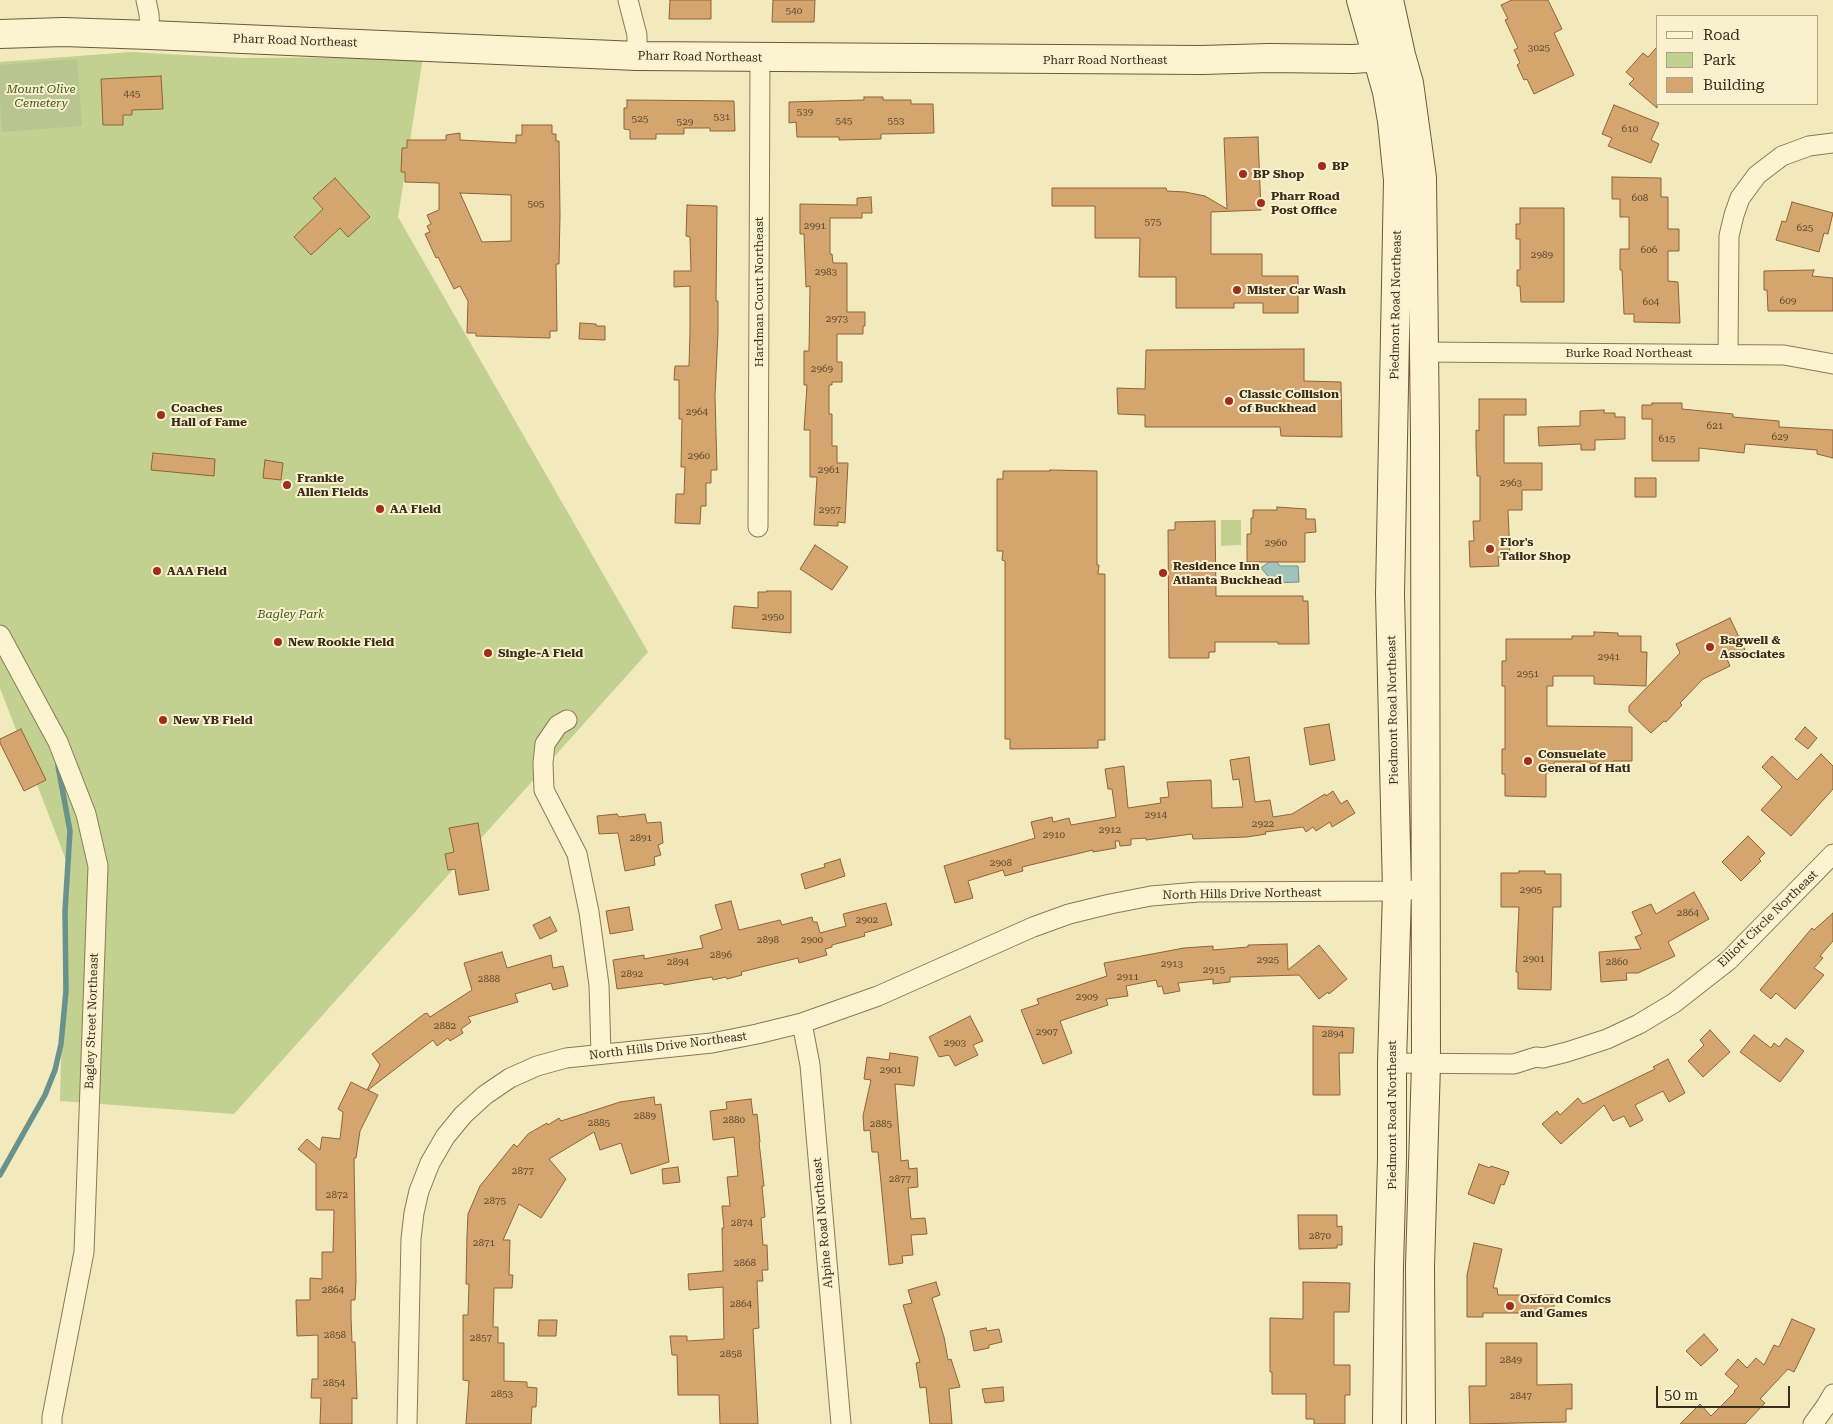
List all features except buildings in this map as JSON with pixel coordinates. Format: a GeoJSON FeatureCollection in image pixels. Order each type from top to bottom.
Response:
{"type":"FeatureCollection","features":[{"type":"Feature","properties":{"kind":"main road","name":"Piedmont Road Northeast"},"geometry":{"type":"LineString","coordinates":[[1361,0],[1388,56],[1410,88],[1422,178],[1426,1064],[1420,1266],[1421,1424]]}},
{"type":"Feature","properties":{"kind":"main road","name":"Piedmont Road Northeast"},"geometry":{"type":"LineString","coordinates":[[1387,1424],[1392,1064],[1397,891],[1390,594],[1398,180],[1387,92],[1389,0]]}},
{"type":"Feature","properties":{"kind":"main road","name":"Pharr Road Northeast"},"geometry":{"type":"LineString","coordinates":[[0,34],[63,32],[637,56],[760,58],[1191,60],[1388,56]]}},
{"type":"Feature","properties":{"kind":"street"},"geometry":{"type":"LineString","coordinates":[[146,0],[150,35]]}},
{"type":"Feature","properties":{"kind":"street"},"geometry":{"type":"LineString","coordinates":[[628,0],[637,35],[637,56]]}},
{"type":"Feature","properties":{"kind":"street","name":"Hardman Court Northeast"},"geometry":{"type":"LineString","coordinates":[[758,527],[760,58]]}},
{"type":"Feature","properties":{"kind":"street"},"geometry":{"type":"LineString","coordinates":[[1728,354],[1729,236],[1740,198],[1757,175],[1782,156],[1809,146],[1833,143]]}},
{"type":"Feature","properties":{"kind":"street","name":"Burke Road Northeast"},"geometry":{"type":"LineString","coordinates":[[1423,352],[1784,354],[1833,364]]}},
{"type":"Feature","properties":{"kind":"street","name":"Bagley Street Northeast"},"geometry":{"type":"LineString","coordinates":[[0,635],[58,742],[86,814],[98,866],[84,1252],[52,1424]]}},
{"type":"Feature","properties":{"kind":"street"},"geometry":{"type":"LineString","coordinates":[[567,720],[558,726],[545,744],[543,763],[544,790],[577,854],[589,912],[599,984],[601,1054]]}},
{"type":"Feature","properties":{"kind":"street","name":"Elliott Circle Northeast"},"geometry":{"type":"LineString","coordinates":[[1392,1064],[1514,1064],[1536,1057],[1543,1058],[1567,1052],[1607,1039],[1639,1024],[1674,1003],[1729,960],[1833,854]]}},
{"type":"Feature","properties":{"kind":"street","name":"North Hills Drive Northeast"},"geometry":{"type":"LineString","coordinates":[[408,1424],[411,1239],[419,1191],[430,1163],[445,1137],[463,1114],[510,1078],[537,1066],[566,1058],[712,1043],[802,1023],[878,996],[1033,927],[1069,914],[1110,904],[1151,896],[1198,892],[1397,891],[1426,888]]}},
{"type":"Feature","properties":{"kind":"street","name":"Alpine Road Northeast"},"geometry":{"type":"LineString","coordinates":[[802,1023],[810,1065],[840,1424]]}},
{"type":"Feature","properties":{"kind":"street"},"geometry":{"type":"LineString","coordinates":[[1813,1424],[1833,1394]]}},
{"type":"Feature","properties":{"kind":"green space","name":"Bagley Park"},"geometry":{"type":"Polygon","coordinates":[[[131,52],[241,58],[423,57],[398,217],[648,652],[234,1114],[60,1101],[66,860],[0,688],[0,62],[131,52]]]}},
{"type":"Feature","properties":{"kind":"green space","name":"Mount Olive Cemetery"},"geometry":{"type":"Polygon","coordinates":[[[77,59],[82,126],[2,132],[0,65],[77,59]]]}},
{"type":"Feature","properties":{"kind":"green space"},"geometry":{"type":"Polygon","coordinates":[[[1221,520],[1241,520],[1241,545],[1221,546],[1221,520]]]}},
{"type":"Feature","properties":{"kind":"water"},"geometry":{"type":"Polygon","coordinates":[[[1270,561],[1276,561],[1280,566],[1298,566],[1299,582],[1274,583],[1261,568],[1270,561]]]}},
{"type":"Feature","properties":{"kind":"waterway"},"geometry":{"type":"LineString","coordinates":[[0,1175],[45,1095],[55,1070],[61,1044],[66,991],[65,911],[70,831],[58,766]]}},
{"type":"Feature","properties":{"kind":"place","name":"BP"},"geometry":{"type":"Point","coordinates":[1322,166]}},
{"type":"Feature","properties":{"kind":"place","name":"BP Shop"},"geometry":{"type":"Point","coordinates":[1243,174]}},
{"type":"Feature","properties":{"kind":"place","name":"Pharr Road Post Office"},"geometry":{"type":"Point","coordinates":[1261,203]}},
{"type":"Feature","properties":{"kind":"place","name":"Mister Car Wash"},"geometry":{"type":"Point","coordinates":[1237,290]}},
{"type":"Feature","properties":{"kind":"place","name":"Classic Collision of Buckhead"},"geometry":{"type":"Point","coordinates":[1229,401]}},
{"type":"Feature","properties":{"kind":"place","name":"Coaches Hall of Fame"},"geometry":{"type":"Point","coordinates":[161,415]}},
{"type":"Feature","properties":{"kind":"place","name":"Frankie Allen Fields"},"geometry":{"type":"Point","coordinates":[287,485]}},
{"type":"Feature","properties":{"kind":"place","name":"AA Field"},"geometry":{"type":"Point","coordinates":[380,509]}},
{"type":"Feature","properties":{"kind":"place","name":"Flor's Tailor Shop"},"geometry":{"type":"Point","coordinates":[1490,549]}},
{"type":"Feature","properties":{"kind":"place","name":"AAA Field"},"geometry":{"type":"Point","coordinates":[157,571]}},
{"type":"Feature","properties":{"kind":"place","name":"Residence Inn Atlanta Buckhead"},"geometry":{"type":"Point","coordinates":[1163,573]}},
{"type":"Feature","properties":{"kind":"place","name":"New Rookie Field"},"geometry":{"type":"Point","coordinates":[278,642]}},
{"type":"Feature","properties":{"kind":"place","name":"Bagwell & Associates"},"geometry":{"type":"Point","coordinates":[1710,647]}},
{"type":"Feature","properties":{"kind":"place","name":"Single-A Field"},"geometry":{"type":"Point","coordinates":[488,653]}},
{"type":"Feature","properties":{"kind":"place","name":"New YB Field"},"geometry":{"type":"Point","coordinates":[163,720]}},
{"type":"Feature","properties":{"kind":"place","name":"Consuelate General of Hati"},"geometry":{"type":"Point","coordinates":[1528,761]}},
{"type":"Feature","properties":{"kind":"place","name":"Oxford Comics and Games"},"geometry":{"type":"Point","coordinates":[1510,1306]}}]}
